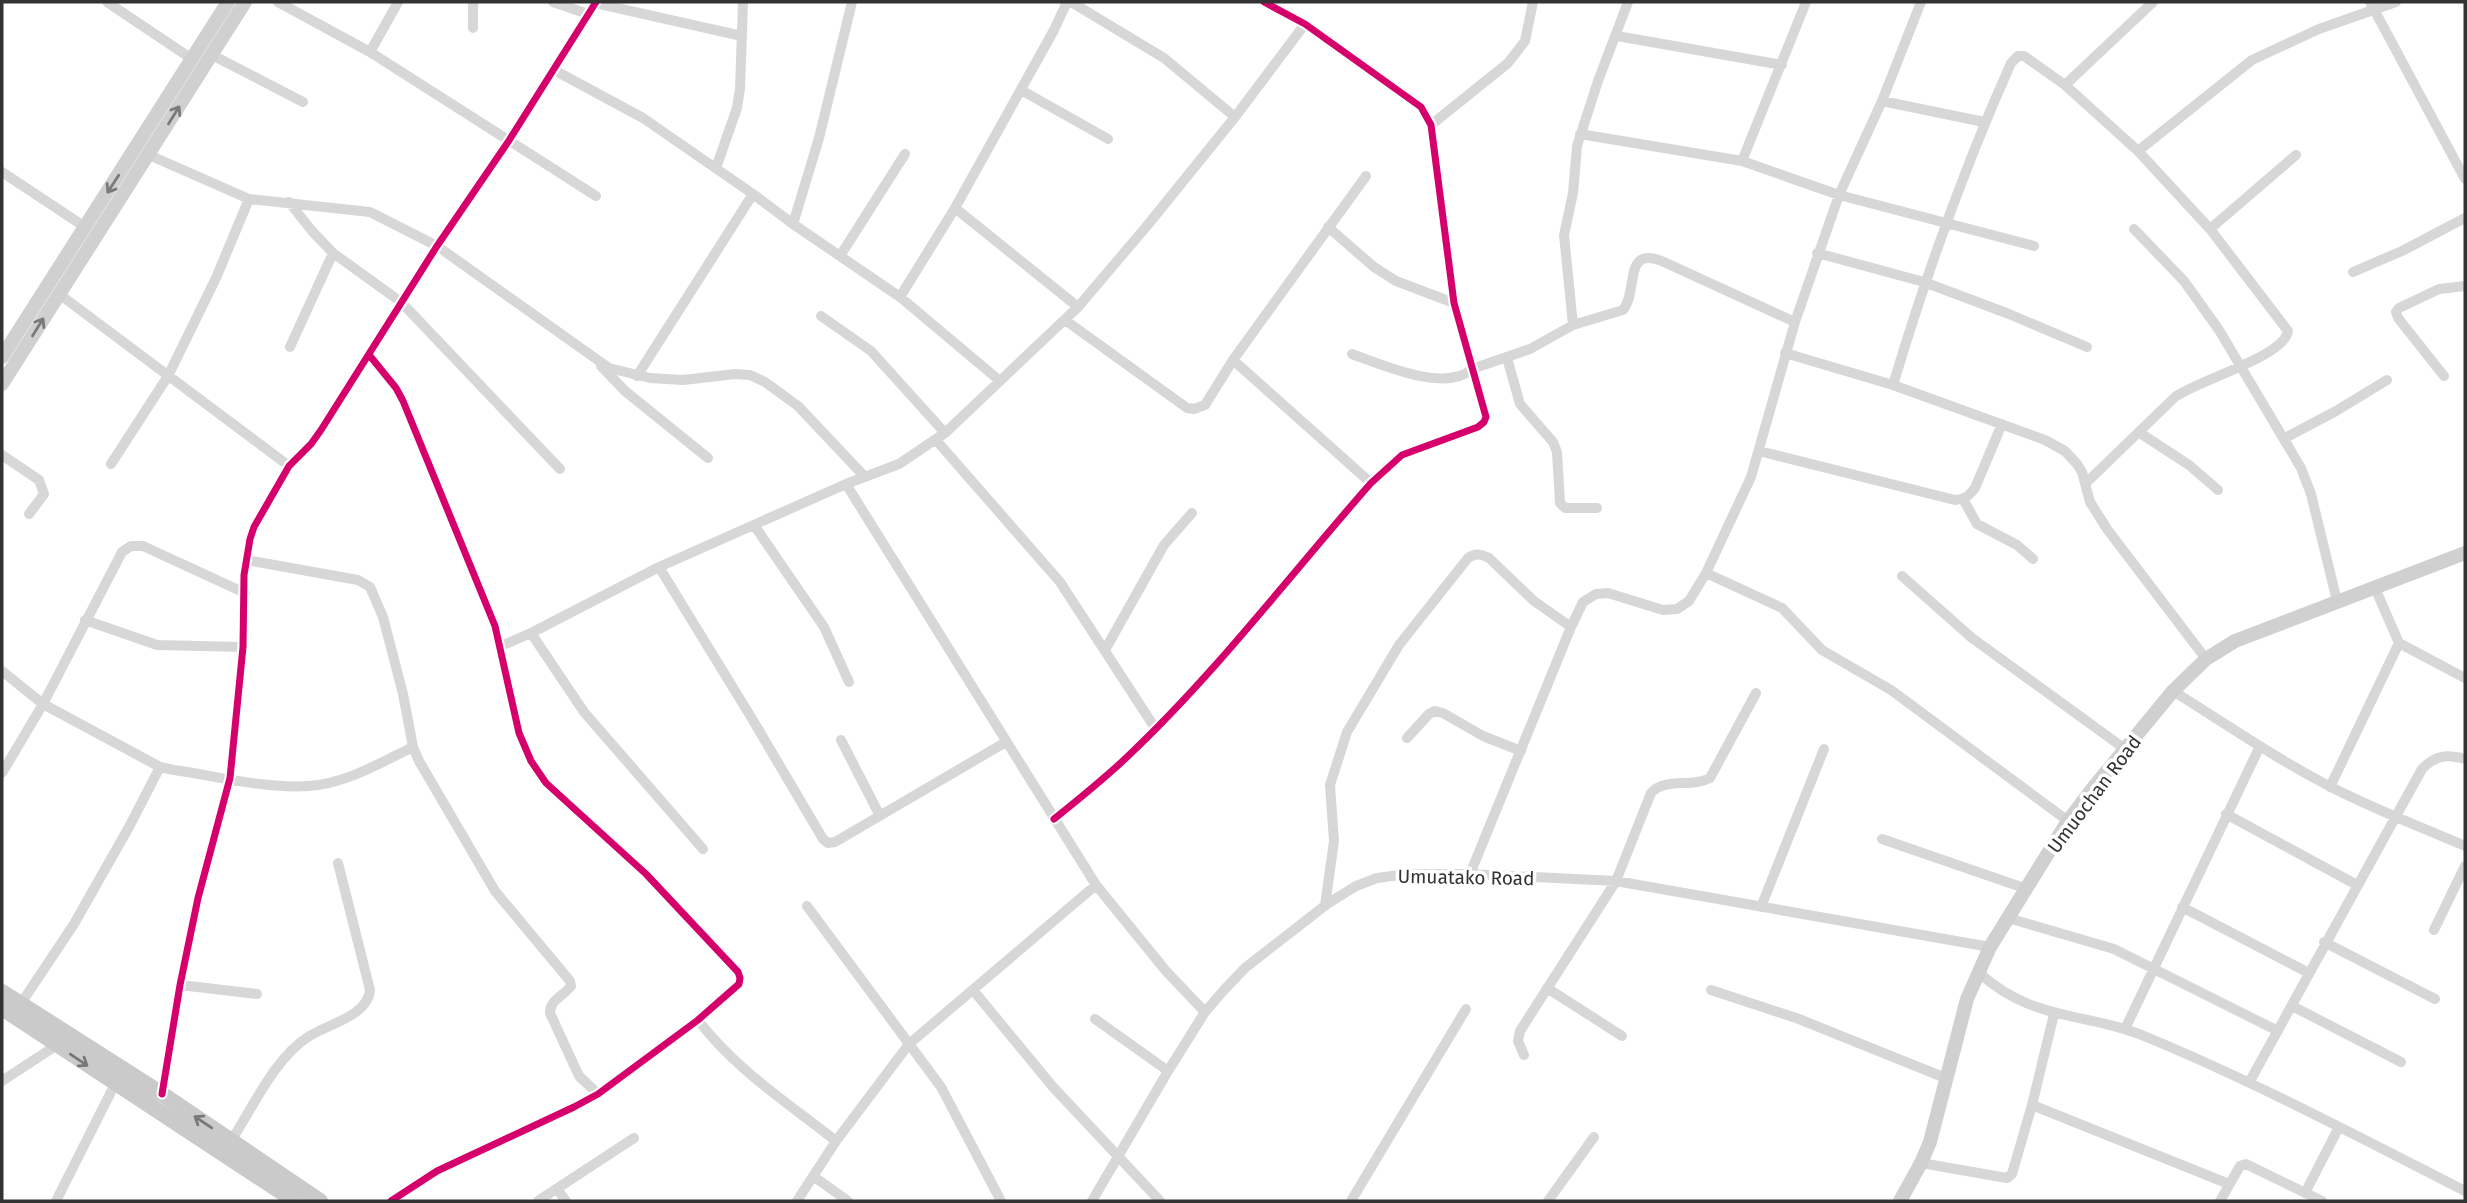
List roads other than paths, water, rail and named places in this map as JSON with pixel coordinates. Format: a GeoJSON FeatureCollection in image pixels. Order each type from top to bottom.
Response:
{"type":"FeatureCollection","features":[{"type":"Feature","properties":{"kind":"main road"},"geometry":{"type":"LineString","coordinates":[[2,992],[231,1141],[295,1201]]}},
{"type":"Feature","properties":{"kind":"main road"},"geometry":{"type":"LineString","coordinates":[[2,1008],[115,1084],[267,1174],[320,1201]]}},
{"type":"Feature","properties":{"kind":"street"},"geometry":{"type":"LineString","coordinates":[[107,2],[192,59]]}},
{"type":"Feature","properties":{"kind":"street"},"geometry":{"type":"LineString","coordinates":[[2,357],[228,2]]}},
{"type":"Feature","properties":{"kind":"street"},"geometry":{"type":"LineString","coordinates":[[2,384],[245,2]]}},
{"type":"Feature","properties":{"kind":"street"},"geometry":{"type":"LineString","coordinates":[[278,2],[370,52],[596,196]]}},
{"type":"Feature","properties":{"kind":"street"},"geometry":{"type":"LineString","coordinates":[[370,52],[398,2]]}},
{"type":"Feature","properties":{"kind":"street"},"geometry":{"type":"LineString","coordinates":[[473,2],[474,28]]}},
{"type":"Feature","properties":{"kind":"street"},"geometry":{"type":"LineString","coordinates":[[553,2],[588,14]]}},
{"type":"Feature","properties":{"kind":"street"},"geometry":{"type":"LineString","coordinates":[[162,1094],[198,898],[230,778],[243,647],[246,560],[254,527],[289,466],[311,444],[370,356],[401,302],[508,142],[595,2],[742,36]]}},
{"type":"Feature","properties":{"kind":"street"},"geometry":{"type":"LineString","coordinates":[[716,168],[737,108],[743,2]]}},
{"type":"Feature","properties":{"kind":"street"},"geometry":{"type":"LineString","coordinates":[[793,224],[852,2]]}},
{"type":"Feature","properties":{"kind":"street"},"geometry":{"type":"LineString","coordinates":[[900,298],[955,208],[1069,2],[1164,58],[1234,117]]}},
{"type":"Feature","properties":{"kind":"street"},"geometry":{"type":"LineString","coordinates":[[1054,819],[1108,776],[1155,728],[1231,647],[1371,483],[1402,455],[1478,427],[1484,422],[1485,412],[1454,303],[1431,125],[1421,107],[1305,24],[1264,2]]}},
{"type":"Feature","properties":{"kind":"street"},"geometry":{"type":"LineString","coordinates":[[1431,125],[1508,63],[1525,41],[1532,18],[1533,2]]}},
{"type":"Feature","properties":{"kind":"street"},"geometry":{"type":"LineString","coordinates":[[1573,325],[1564,235],[1580,134],[1628,2]]}},
{"type":"Feature","properties":{"kind":"street"},"geometry":{"type":"LineString","coordinates":[[1742,161],[1806,2]]}},
{"type":"Feature","properties":{"kind":"street"},"geometry":{"type":"LineString","coordinates":[[1470,874],[1583,602],[1596,594],[1608,593],[1663,610],[1677,609],[1689,601],[1706,573],[1741,503],[1817,253],[1921,2]]}},
{"type":"Feature","properties":{"kind":"street"},"geometry":{"type":"LineString","coordinates":[[2065,85],[2152,2]]}},
{"type":"Feature","properties":{"kind":"street"},"geometry":{"type":"LineString","coordinates":[[2138,151],[2252,60],[2371,6],[2396,2]]}},
{"type":"Feature","properties":{"kind":"street"},"geometry":{"type":"LineString","coordinates":[[2371,6],[2461,160],[2465,179]]}},
{"type":"Feature","properties":{"kind":"street"},"geometry":{"type":"LineString","coordinates":[[501,646],[659,567],[846,484],[899,464],[936,440],[1078,307],[1146,227],[1305,24]]}},
{"type":"Feature","properties":{"kind":"street"},"geometry":{"type":"LineString","coordinates":[[1617,36],[1782,65]]}},
{"type":"Feature","properties":{"kind":"street"},"geometry":{"type":"LineString","coordinates":[[212,55],[303,102]]}},
{"type":"Feature","properties":{"kind":"street"},"geometry":{"type":"LineString","coordinates":[[1893,384],[1924,282],[1984,122],[2011,63],[2018,56],[2030,59],[2065,85],[2138,151],[2210,229],[2288,331],[2283,341],[2242,367],[2187,388],[2175,397],[2085,485]]}},
{"type":"Feature","properties":{"kind":"street"},"geometry":{"type":"LineString","coordinates":[[554,70],[643,118],[716,168],[900,298],[1000,381]]}},
{"type":"Feature","properties":{"kind":"street"},"geometry":{"type":"LineString","coordinates":[[1021,90],[1108,139]]}},
{"type":"Feature","properties":{"kind":"street"},"geometry":{"type":"LineString","coordinates":[[1882,101],[1984,122]]}},
{"type":"Feature","properties":{"kind":"street"},"geometry":{"type":"LineString","coordinates":[[1580,134],[1742,161],[1839,195],[2034,246]]}},
{"type":"Feature","properties":{"kind":"street"},"geometry":{"type":"LineString","coordinates":[[840,256],[905,154]]}},
{"type":"Feature","properties":{"kind":"street"},"geometry":{"type":"LineString","coordinates":[[149,155],[249,199],[370,212],[438,246],[609,368],[637,376],[684,380],[735,374],[750,375],[765,382],[798,406],[865,477]]}},
{"type":"Feature","properties":{"kind":"street"},"geometry":{"type":"LineString","coordinates":[[2210,229],[2296,155]]}},
{"type":"Feature","properties":{"kind":"street"},"geometry":{"type":"LineString","coordinates":[[2,172],[85,227]]}},
{"type":"Feature","properties":{"kind":"street"},"geometry":{"type":"LineString","coordinates":[[1065,320],[1187,408],[1194,409],[1205,405],[1233,360],[1366,176]]}},
{"type":"Feature","properties":{"kind":"street"},"geometry":{"type":"LineString","coordinates":[[637,376],[753,194]]}},
{"type":"Feature","properties":{"kind":"street"},"geometry":{"type":"LineString","coordinates":[[111,464],[168,376],[216,278],[249,199]]}},
{"type":"Feature","properties":{"kind":"street"},"geometry":{"type":"LineString","coordinates":[[289,202],[333,253],[401,302],[560,469]]}},
{"type":"Feature","properties":{"kind":"street"},"geometry":{"type":"LineString","coordinates":[[955,208],[1078,307]]}},
{"type":"Feature","properties":{"kind":"street"},"geometry":{"type":"LineString","coordinates":[[2353,272],[2413,246],[2465,218]]}},
{"type":"Feature","properties":{"kind":"street"},"geometry":{"type":"LineString","coordinates":[[1328,227],[1374,267],[1396,281],[1454,303]]}},
{"type":"Feature","properties":{"kind":"street"},"geometry":{"type":"LineString","coordinates":[[2134,229],[2184,281],[2219,330],[2285,438],[2311,494],[2337,601]]}},
{"type":"Feature","properties":{"kind":"street"},"geometry":{"type":"LineString","coordinates":[[290,347],[333,253]]}},
{"type":"Feature","properties":{"kind":"street"},"geometry":{"type":"LineString","coordinates":[[1817,253],[1924,282],[2087,347]]}},
{"type":"Feature","properties":{"kind":"street"},"geometry":{"type":"LineString","coordinates":[[1352,354],[1434,378],[1464,376],[1472,369],[1530,349],[1573,325],[1623,310],[1629,300],[1633,271],[1638,262],[1645,258],[1655,258],[1795,322]]}},
{"type":"Feature","properties":{"kind":"street"},"geometry":{"type":"LineString","coordinates":[[2444,376],[2396,313],[2399,308],[2439,289],[2465,286]]}},
{"type":"Feature","properties":{"kind":"street"},"geometry":{"type":"LineString","coordinates":[[59,294],[289,466]]}},
{"type":"Feature","properties":{"kind":"street"},"geometry":{"type":"LineString","coordinates":[[821,316],[871,351],[945,433]]}},
{"type":"Feature","properties":{"kind":"street"},"geometry":{"type":"LineString","coordinates":[[1785,353],[1893,384],[2045,440],[2065,451],[2082,472],[2090,502],[2107,529],[2206,659]]}},
{"type":"Feature","properties":{"kind":"street"},"geometry":{"type":"LineString","coordinates":[[370,356],[403,401],[495,626],[519,733],[531,761],[546,783],[646,874],[738,972],[740,978],[739,984],[698,1020],[598,1094],[437,1171],[391,1201]]}},
{"type":"Feature","properties":{"kind":"street"},"geometry":{"type":"LineString","coordinates":[[593,358],[625,391],[708,458]]}},
{"type":"Feature","properties":{"kind":"street"},"geometry":{"type":"LineString","coordinates":[[1507,358],[1520,404],[1547,434],[1558,452],[1560,503],[1565,508],[1597,508]]}},
{"type":"Feature","properties":{"kind":"street"},"geometry":{"type":"LineString","coordinates":[[1233,360],[1371,483]]}},
{"type":"Feature","properties":{"kind":"street"},"geometry":{"type":"LineString","coordinates":[[2285,438],[2387,380]]}},
{"type":"Feature","properties":{"kind":"street"},"geometry":{"type":"LineString","coordinates":[[1759,451],[1955,500],[1970,495],[1975,488],[2002,425]]}},
{"type":"Feature","properties":{"kind":"street"},"geometry":{"type":"LineString","coordinates":[[2140,433],[2189,465],[2218,490]]}},
{"type":"Feature","properties":{"kind":"street"},"geometry":{"type":"LineString","coordinates":[[936,440],[1060,582],[1155,728]]}},
{"type":"Feature","properties":{"kind":"street"},"geometry":{"type":"LineString","coordinates":[[2,455],[39,480],[43,487],[44,494],[29,514]]}},
{"type":"Feature","properties":{"kind":"street"},"geometry":{"type":"LineString","coordinates":[[846,484],[1096,885],[1166,971],[1206,1012]]}},
{"type":"Feature","properties":{"kind":"street"},"geometry":{"type":"LineString","coordinates":[[1963,499],[1977,524],[2017,545],[2033,559]]}},
{"type":"Feature","properties":{"kind":"street"},"geometry":{"type":"LineString","coordinates":[[1105,650],[1164,545],[1192,513]]}},
{"type":"Feature","properties":{"kind":"street"},"geometry":{"type":"LineString","coordinates":[[754,526],[824,627],[849,682]]}},
{"type":"Feature","properties":{"kind":"street"},"geometry":{"type":"LineString","coordinates":[[2,773],[43,704],[122,552],[131,546],[143,546],[245,593]]}},
{"type":"Feature","properties":{"kind":"street"},"geometry":{"type":"LineString","coordinates":[[1325,906],[1334,841],[1331,779],[1347,732],[1399,645],[1468,558],[1481,554],[1489,558],[1534,601],[1571,627]]}},
{"type":"Feature","properties":{"kind":"street","name":"Umuochan Road"},"geometry":{"type":"LineString","coordinates":[[1900,1201],[1922,1163],[1948,1079],[1967,999],[1990,947],[2068,821],[2173,691],[2206,659],[2235,641],[2465,554]]}},
{"type":"Feature","properties":{"kind":"street"},"geometry":{"type":"LineString","coordinates":[[246,560],[358,580],[370,587],[383,617],[403,694],[413,747],[425,773],[495,891],[570,981],[571,986],[555,1000],[550,1007],[550,1013],[579,1076],[598,1094]]}},
{"type":"Feature","properties":{"kind":"street"},"geometry":{"type":"LineString","coordinates":[[659,567],[822,839],[828,843],[835,842],[1006,742]]}},
{"type":"Feature","properties":{"kind":"street"},"geometry":{"type":"LineString","coordinates":[[1706,573],[1782,608],[1822,650],[1891,690],[2068,821]]}},
{"type":"Feature","properties":{"kind":"street"},"geometry":{"type":"LineString","coordinates":[[1902,576],[1982,645],[2125,749]]}},
{"type":"Feature","properties":{"kind":"street"},"geometry":{"type":"LineString","coordinates":[[2375,588],[2399,643],[2465,678]]}},
{"type":"Feature","properties":{"kind":"street"},"geometry":{"type":"LineString","coordinates":[[85,620],[157,645],[243,647]]}},
{"type":"Feature","properties":{"kind":"street"},"geometry":{"type":"LineString","coordinates":[[531,633],[584,712],[703,849]]}},
{"type":"Feature","properties":{"kind":"street"},"geometry":{"type":"LineString","coordinates":[[2330,787],[2399,643]]}},
{"type":"Feature","properties":{"kind":"street"},"geometry":{"type":"LineString","coordinates":[[2,671],[43,704],[160,766],[276,786],[309,786],[348,777],[413,747]]}},
{"type":"Feature","properties":{"kind":"street"},"geometry":{"type":"LineString","coordinates":[[2173,691],[2330,787],[2465,846]]}},
{"type":"Feature","properties":{"kind":"street"},"geometry":{"type":"LineString","coordinates":[[1524,1055],[1518,1041],[1520,1031],[1616,881],[1651,793],[1662,785],[1696,784],[1710,779],[1756,693]]}},
{"type":"Feature","properties":{"kind":"street"},"geometry":{"type":"LineString","coordinates":[[1407,738],[1435,711],[1483,736],[1521,751]]}},
{"type":"Feature","properties":{"kind":"street"},"geometry":{"type":"LineString","coordinates":[[841,740],[879,814]]}},
{"type":"Feature","properties":{"kind":"street"},"geometry":{"type":"LineString","coordinates":[[2125,1029],[2260,746]]}},
{"type":"Feature","properties":{"kind":"street"},"geometry":{"type":"LineString","coordinates":[[1761,907],[1824,749]]}},
{"type":"Feature","properties":{"kind":"street"},"geometry":{"type":"LineString","coordinates":[[2250,1081],[2324,942],[2422,769],[2432,759],[2445,755],[2465,758]]}},
{"type":"Feature","properties":{"kind":"street"},"geometry":{"type":"LineString","coordinates":[[20,1004],[74,924],[130,827],[160,766]]}},
{"type":"Feature","properties":{"kind":"street"},"geometry":{"type":"LineString","coordinates":[[2226,814],[2357,885]]}},
{"type":"Feature","properties":{"kind":"street"},"geometry":{"type":"LineString","coordinates":[[1882,839],[2027,889]]}},
{"type":"Feature","properties":{"kind":"street"},"geometry":{"type":"LineString","coordinates":[[231,1141],[280,1063],[294,1047],[358,1010],[369,1000],[370,990],[338,863]]}},
{"type":"Feature","properties":{"kind":"street"},"geometry":{"type":"LineString","coordinates":[[2434,929],[2465,866]]}},
{"type":"Feature","properties":{"kind":"street","name":"Umuatako Road"},"geometry":{"type":"LineString","coordinates":[[1092,1201],[1206,1012],[1245,968],[1325,906],[1356,886],[1377,878],[1407,874],[1470,874],[1616,881],[1990,947]]}},
{"type":"Feature","properties":{"kind":"street"},"geometry":{"type":"LineString","coordinates":[[797,1201],[836,1141],[909,1044],[1096,885]]}},
{"type":"Feature","properties":{"kind":"street"},"geometry":{"type":"LineString","coordinates":[[807,906],[941,1087],[1001,1201]]}},
{"type":"Feature","properties":{"kind":"street"},"geometry":{"type":"LineString","coordinates":[[2182,907],[2309,973]]}},
{"type":"Feature","properties":{"kind":"street"},"geometry":{"type":"LineString","coordinates":[[2008,918],[2114,949],[2278,1031]]}},
{"type":"Feature","properties":{"kind":"street"},"geometry":{"type":"LineString","coordinates":[[2324,942],[2435,999]]}},
{"type":"Feature","properties":{"kind":"street"},"geometry":{"type":"LineString","coordinates":[[1978,972],[2001,991],[2025,1004],[2054,1014],[2125,1029],[2250,1081],[2465,1191]]}},
{"type":"Feature","properties":{"kind":"street"},"geometry":{"type":"LineString","coordinates":[[180,985],[257,994]]}},
{"type":"Feature","properties":{"kind":"street"},"geometry":{"type":"LineString","coordinates":[[1546,988],[1622,1036]]}},
{"type":"Feature","properties":{"kind":"street"},"geometry":{"type":"LineString","coordinates":[[973,990],[1053,1087],[1160,1201]]}},
{"type":"Feature","properties":{"kind":"street"},"geometry":{"type":"LineString","coordinates":[[1711,990],[1799,1019],[1948,1079]]}},
{"type":"Feature","properties":{"kind":"street"},"geometry":{"type":"LineString","coordinates":[[2292,1006],[2401,1062]]}},
{"type":"Feature","properties":{"kind":"street"},"geometry":{"type":"LineString","coordinates":[[1350,1201],[1466,1009]]}},
{"type":"Feature","properties":{"kind":"street"},"geometry":{"type":"LineString","coordinates":[[1922,1163],[2007,1178],[2012,1174],[2054,1014]]}},
{"type":"Feature","properties":{"kind":"street"},"geometry":{"type":"LineString","coordinates":[[698,1020],[736,1062],[836,1141]]}},
{"type":"Feature","properties":{"kind":"street"},"geometry":{"type":"LineString","coordinates":[[1095,1020],[1168,1071]]}},
{"type":"Feature","properties":{"kind":"street"},"geometry":{"type":"LineString","coordinates":[[2,1081],[57,1045]]}},
{"type":"Feature","properties":{"kind":"street"},"geometry":{"type":"LineString","coordinates":[[56,1201],[115,1084]]}},
{"type":"Feature","properties":{"kind":"street"},"geometry":{"type":"LineString","coordinates":[[2032,1105],[2229,1184]]}},
{"type":"Feature","properties":{"kind":"street"},"geometry":{"type":"LineString","coordinates":[[2305,1193],[2339,1127]]}},
{"type":"Feature","properties":{"kind":"street"},"geometry":{"type":"LineString","coordinates":[[1548,1201],[1594,1137]]}},
{"type":"Feature","properties":{"kind":"street"},"geometry":{"type":"LineString","coordinates":[[538,1201],[634,1138]]}},
{"type":"Feature","properties":{"kind":"street"},"geometry":{"type":"LineString","coordinates":[[2220,1201],[2240,1166],[2246,1164],[2322,1201]]}},
{"type":"Feature","properties":{"kind":"street"},"geometry":{"type":"LineString","coordinates":[[813,1176],[848,1201]]}},
{"type":"Feature","properties":{"kind":"street"},"geometry":{"type":"LineString","coordinates":[[557,1189],[566,1201]]}}]}
